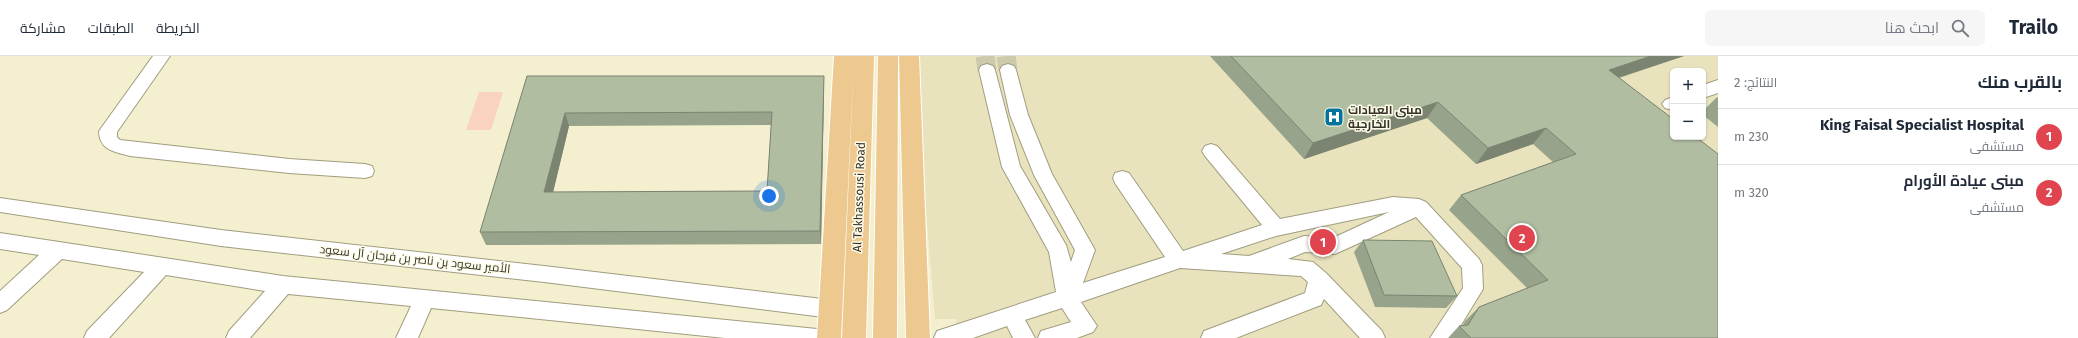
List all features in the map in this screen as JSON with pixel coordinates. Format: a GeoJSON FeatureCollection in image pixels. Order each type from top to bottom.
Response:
{"type":"FeatureCollection","features":[{"type":"Feature","properties":{"kind":"main road"},"geometry":{"type":"LineString","coordinates":[[829,338],[844,56]]}},
{"type":"Feature","properties":{"kind":"main road","name":"Al Takhassousi Road"},"geometry":{"type":"LineString","coordinates":[[854,338],[864,56]]}},
{"type":"Feature","properties":{"kind":"main road"},"geometry":{"type":"LineString","coordinates":[[885,338],[888,56]]}},
{"type":"Feature","properties":{"kind":"main road"},"geometry":{"type":"LineString","coordinates":[[909,56],[918,338]]}},
{"type":"Feature","properties":{"kind":"street"},"geometry":{"type":"LineString","coordinates":[[162,56],[108,131],[108,139],[114,145],[130,149],[289,166],[365,171]]}},
{"type":"Feature","properties":{"kind":"street"},"geometry":{"type":"LineString","coordinates":[[987,70],[1011,167],[1059,251],[1067,299],[1086,326],[1049,338]]}},
{"type":"Feature","properties":{"kind":"street"},"geometry":{"type":"LineString","coordinates":[[1008,70],[1018,115],[1043,175],[1085,250],[1067,299]]}},
{"type":"Feature","properties":{"kind":"street"},"geometry":{"type":"LineString","coordinates":[[1706,91],[1718,86]]}},
{"type":"Feature","properties":{"kind":"street"},"geometry":{"type":"LineString","coordinates":[[1211,151],[1276,228]]}},
{"type":"Feature","properties":{"kind":"street"},"geometry":{"type":"LineString","coordinates":[[1122,178],[1178,260]]}},
{"type":"Feature","properties":{"kind":"street"},"geometry":{"type":"LineString","coordinates":[[945,338],[1067,299],[1178,260],[1276,228],[1393,204],[1419,207],[1472,265],[1474,289],[1441,338]]}},
{"type":"Feature","properties":{"kind":"street","name":"الأمير سعود بن ناصر بن فرحان آل سعود"},"geometry":{"type":"LineString","coordinates":[[0,205],[221,238],[544,274],[831,309]]}},
{"type":"Feature","properties":{"kind":"street"},"geometry":{"type":"LineString","coordinates":[[1250,264],[1304,244],[1335,246],[1419,207]]}},
{"type":"Feature","properties":{"kind":"street"},"geometry":{"type":"LineString","coordinates":[[0,241],[283,285],[817,338]]}},
{"type":"Feature","properties":{"kind":"street"},"geometry":{"type":"LineString","coordinates":[[0,304],[57,251]]}},
{"type":"Feature","properties":{"kind":"street"},"geometry":{"type":"LineString","coordinates":[[1178,260],[1306,268],[1320,279],[1374,338]]}},
{"type":"Feature","properties":{"kind":"street"},"geometry":{"type":"LineString","coordinates":[[95,338],[161,267]]}},
{"type":"Feature","properties":{"kind":"street"},"geometry":{"type":"LineString","coordinates":[[1212,338],[1314,299],[1320,279]]}},
{"type":"Feature","properties":{"kind":"street"},"geometry":{"type":"LineString","coordinates":[[238,338],[283,285]]}},
{"type":"Feature","properties":{"kind":"street"},"geometry":{"type":"LineString","coordinates":[[917,294],[928,331],[940,338]]}},
{"type":"Feature","properties":{"kind":"street"},"geometry":{"type":"LineString","coordinates":[[407,338],[424,300]]}},
{"type":"Feature","properties":{"kind":"street"},"geometry":{"type":"LineString","coordinates":[[1012,316],[1024,338]]}},
{"type":"Feature","properties":{"kind":"shaded area"},"geometry":{"type":"Polygon","coordinates":[[[917,56],[1718,56],[1718,338],[959,338],[956,319],[935,319],[922,165],[917,56]]]}},
{"type":"Feature","properties":{"kind":"shaded area"},"geometry":{"type":"Polygon","coordinates":[[[479,92],[503,92],[491,130],[466,130],[479,92]]]}},
{"type":"Feature","properties":{"kind":"building"},"geometry":{"type":"Polygon","coordinates":[[[1231,56],[1651,56],[1609,70],[1670,117],[1670,140],[1700,140],[1718,154],[1718,338],[1471,338],[1459,326],[1468,325],[1479,307],[1548,280],[1461,195],[1576,154],[1546,128],[1488,148],[1438,102],[1313,143],[1231,56]]]}},
{"type":"Feature","properties":{"kind":"building"},"geometry":{"type":"Polygon","coordinates":[[[527,76],[824,76],[820,231],[480,232],[527,76]],[[772,112],[565,113],[544,192],[767,191],[772,112]]]}},
{"type":"Feature","properties":{"kind":"building"},"geometry":{"type":"Polygon","coordinates":[[[1363,240],[1432,241],[1457,296],[1384,295],[1363,240]]]}},
{"type":"Feature","properties":{"kind":"tunnel"},"geometry":{"type":"LineString","coordinates":[[985,56],[987,70]]}},
{"type":"Feature","properties":{"kind":"tunnel"},"geometry":{"type":"LineString","coordinates":[[1006,56],[1008,70]]}},
{"type":"Feature","properties":{"kind":"place","name":"مبنى العيادات الخارجية"},"geometry":{"type":"Point","coordinates":[1334,117]}},
{"type":"Feature","properties":{"kind":"place","name":"مبنى عيادة الأورام"},"geometry":{"type":"Point","coordinates":[1522,238]}},
{"type":"Feature","properties":{"kind":"place","name":"King Faisal Specialist Hospital"},"geometry":{"type":"Point","coordinates":[1323,242]}}]}
